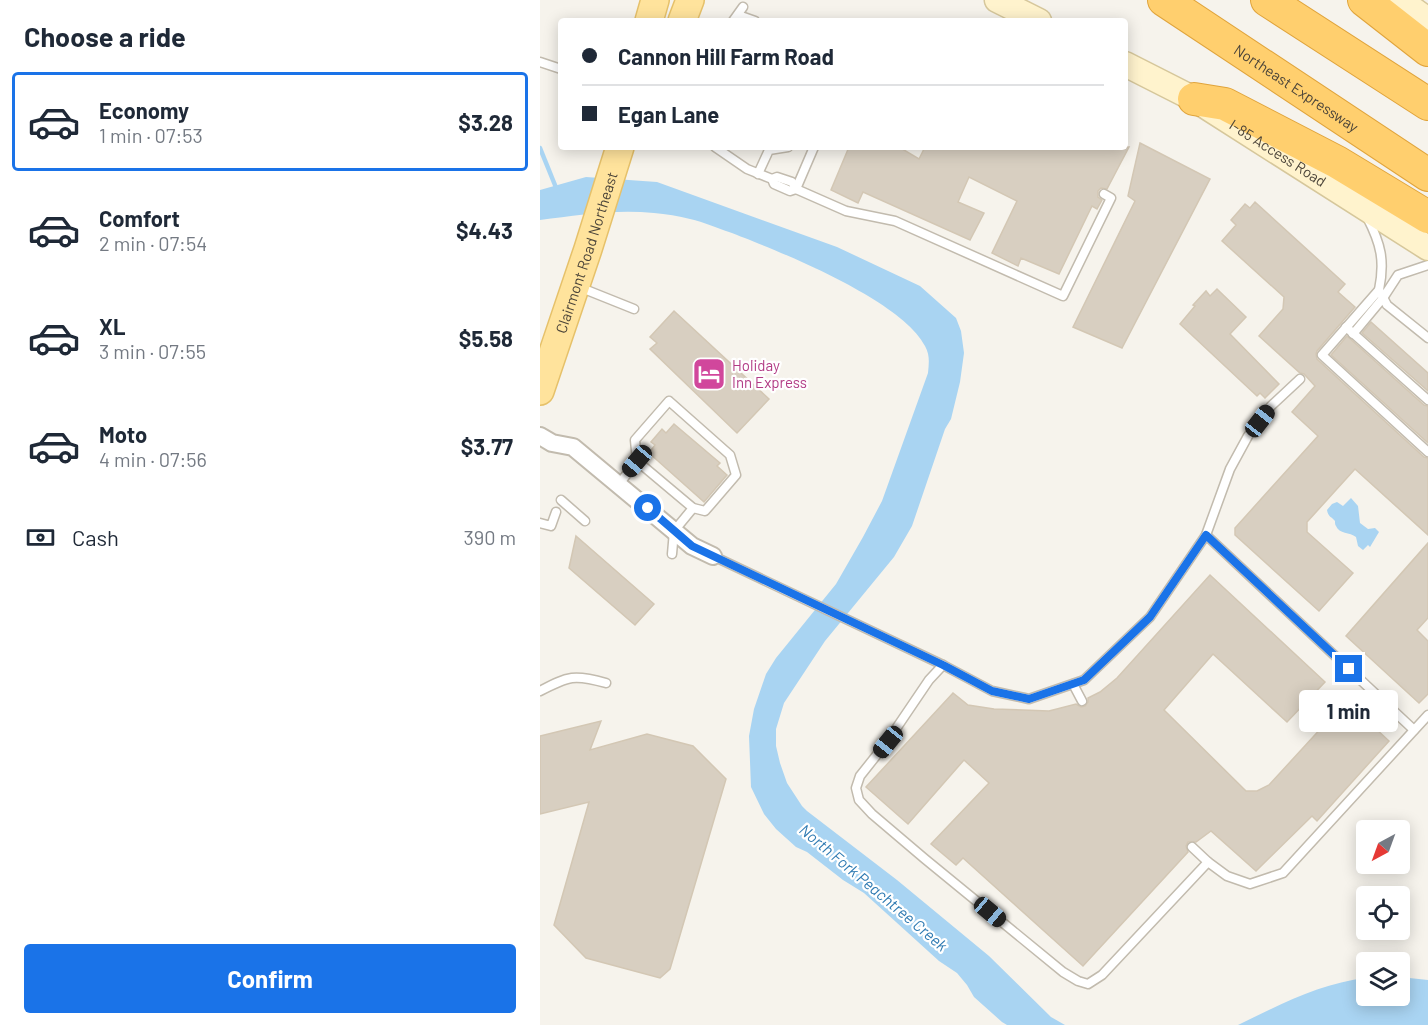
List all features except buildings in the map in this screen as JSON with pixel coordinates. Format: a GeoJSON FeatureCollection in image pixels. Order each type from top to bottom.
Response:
{"type":"FeatureCollection","features":[{"type":"Feature","properties":{"kind":"highway","name":"Northeast Expressway"},"geometry":{"type":"LineString","coordinates":[[1164,0],[1428,176]]}},
{"type":"Feature","properties":{"kind":"highway"},"geometry":{"type":"LineString","coordinates":[[1267,0],[1428,104]]}},
{"type":"Feature","properties":{"kind":"highway"},"geometry":{"type":"LineString","coordinates":[[1364,0],[1428,50]]}},
{"type":"Feature","properties":{"kind":"highway"},"geometry":{"type":"LineString","coordinates":[[1194,99],[1225,104],[1337,162],[1428,217]]}},
{"type":"Feature","properties":{"kind":"main road"},"geometry":{"type":"LineString","coordinates":[[650,18],[655,0]]}},
{"type":"Feature","properties":{"kind":"main road"},"geometry":{"type":"LineString","coordinates":[[683,18],[690,0]]}},
{"type":"Feature","properties":{"kind":"main road"},"geometry":{"type":"LineString","coordinates":[[997,0],[1033,18]]}},
{"type":"Feature","properties":{"kind":"main road"},"geometry":{"type":"LineString","coordinates":[[1400,0],[1428,20]]}},
{"type":"Feature","properties":{"kind":"main road","name":"I-85 Access Road"},"geometry":{"type":"LineString","coordinates":[[1128,66],[1194,99],[1428,248]]}},
{"type":"Feature","properties":{"kind":"main road","name":"Clairmont Road Northeast"},"geometry":{"type":"LineString","coordinates":[[540,392],[619,150]]}},
{"type":"Feature","properties":{"kind":"street"},"geometry":{"type":"LineString","coordinates":[[540,436],[552,442],[573,447],[692,546],[713,556]]}},
{"type":"Feature","properties":{"kind":"lane"},"geometry":{"type":"LineString","coordinates":[[540,62],[558,68]]}},
{"type":"Feature","properties":{"kind":"lane"},"geometry":{"type":"LineString","coordinates":[[719,150],[747,169],[772,179],[774,184],[790,191],[796,189],[846,211],[895,221],[1063,296],[1111,198],[1104,194]]}},
{"type":"Feature","properties":{"kind":"lane"},"geometry":{"type":"LineString","coordinates":[[758,174],[768,150]]}},
{"type":"Feature","properties":{"kind":"lane"},"geometry":{"type":"LineString","coordinates":[[796,189],[813,150]]}},
{"type":"Feature","properties":{"kind":"lane"},"geometry":{"type":"LineString","coordinates":[[1361,205],[1375,232],[1380,250],[1383,269],[1381,294],[1387,305],[1428,338]]}},
{"type":"Feature","properties":{"kind":"lane"},"geometry":{"type":"LineString","coordinates":[[1428,265],[1398,275],[1350,330],[1322,355],[1428,452]]}},
{"type":"Feature","properties":{"kind":"lane"},"geometry":{"type":"LineString","coordinates":[[576,286],[634,309]]}},
{"type":"Feature","properties":{"kind":"lane"},"geometry":{"type":"LineString","coordinates":[[1350,330],[1428,400]]}},
{"type":"Feature","properties":{"kind":"lane"},"geometry":{"type":"LineString","coordinates":[[713,556],[943,665],[992,691],[1029,699],[1084,680],[1150,617],[1206,535],[1230,469],[1248,436],[1271,406],[1300,379]]}},
{"type":"Feature","properties":{"kind":"lane"},"geometry":{"type":"LineString","coordinates":[[669,401],[730,454],[736,475],[705,511],[693,508],[637,461],[635,440],[669,401]]}},
{"type":"Feature","properties":{"kind":"lane"},"geometry":{"type":"LineString","coordinates":[[619,483],[637,461]]}},
{"type":"Feature","properties":{"kind":"lane"},"geometry":{"type":"LineString","coordinates":[[561,500],[585,521]]}},
{"type":"Feature","properties":{"kind":"lane"},"geometry":{"type":"LineString","coordinates":[[672,554],[674,531],[693,508]]}},
{"type":"Feature","properties":{"kind":"lane"},"geometry":{"type":"LineString","coordinates":[[540,523],[551,526],[556,512]]}},
{"type":"Feature","properties":{"kind":"lane"},"geometry":{"type":"LineString","coordinates":[[1206,535],[1414,730]]}},
{"type":"Feature","properties":{"kind":"lane"},"geometry":{"type":"LineString","coordinates":[[943,665],[929,680],[888,742],[860,777],[856,788],[859,800],[925,859],[1063,972],[1088,984],[1102,975],[1208,862]]}},
{"type":"Feature","properties":{"kind":"lane"},"geometry":{"type":"LineString","coordinates":[[540,691],[555,681],[570,678],[588,678],[606,683]]}},
{"type":"Feature","properties":{"kind":"lane"},"geometry":{"type":"LineString","coordinates":[[1073,684],[1082,701]]}},
{"type":"Feature","properties":{"kind":"lane"},"geometry":{"type":"LineString","coordinates":[[1192,847],[1227,876],[1250,885],[1283,873],[1428,715]]}},
{"type":"Feature","properties":{"kind":"water","name":"North Fork Peachtree Creek"},"geometry":{"type":"Polygon","coordinates":[[[586,177],[657,182],[837,247],[920,286],[956,318],[961,331],[964,353],[960,382],[951,419],[945,429],[912,526],[894,557],[825,641],[784,703],[776,729],[776,746],[787,783],[807,811],[897,880],[989,956],[1051,1017],[1065,1025],[1007,1025],[1002,1022],[974,997],[957,973],[939,961],[864,893],[807,852],[796,847],[776,829],[764,814],[751,787],[749,736],[754,709],[766,674],[776,658],[836,584],[882,501],[928,373],[929,362],[925,346],[912,329],[866,294],[806,264],[700,222],[681,217],[640,212],[597,213],[540,220],[540,190],[586,177]]]}},
{"type":"Feature","properties":{"kind":"water"},"geometry":{"type":"Polygon","coordinates":[[[1351,498],[1358,506],[1360,523],[1368,529],[1375,528],[1379,532],[1370,547],[1368,545],[1363,550],[1358,546],[1356,537],[1337,529],[1335,521],[1329,516],[1327,510],[1337,502],[1343,506],[1351,498]]]}},
{"type":"Feature","properties":{"kind":"water"},"geometry":{"type":"Polygon","coordinates":[[[1410,978],[1428,980],[1428,1025],[1238,1025],[1300,996],[1356,980],[1356,1006],[1410,1006],[1410,978]]]}},
{"type":"Feature","properties":{"kind":"waterway"},"geometry":{"type":"LineString","coordinates":[[540,148],[557,190]]}},
{"type":"Feature","properties":{"kind":"place","name":"Holiday Inn Express"},"geometry":{"type":"Point","coordinates":[709,374]}},
{"type":"Feature","properties":{"kind":"route"},"geometry":{"type":"LineString","coordinates":[[648,508],[692,546],[943,665],[992,691],[1029,699],[1084,680],[1150,617],[1206,535],[1349,669]]}}]}
